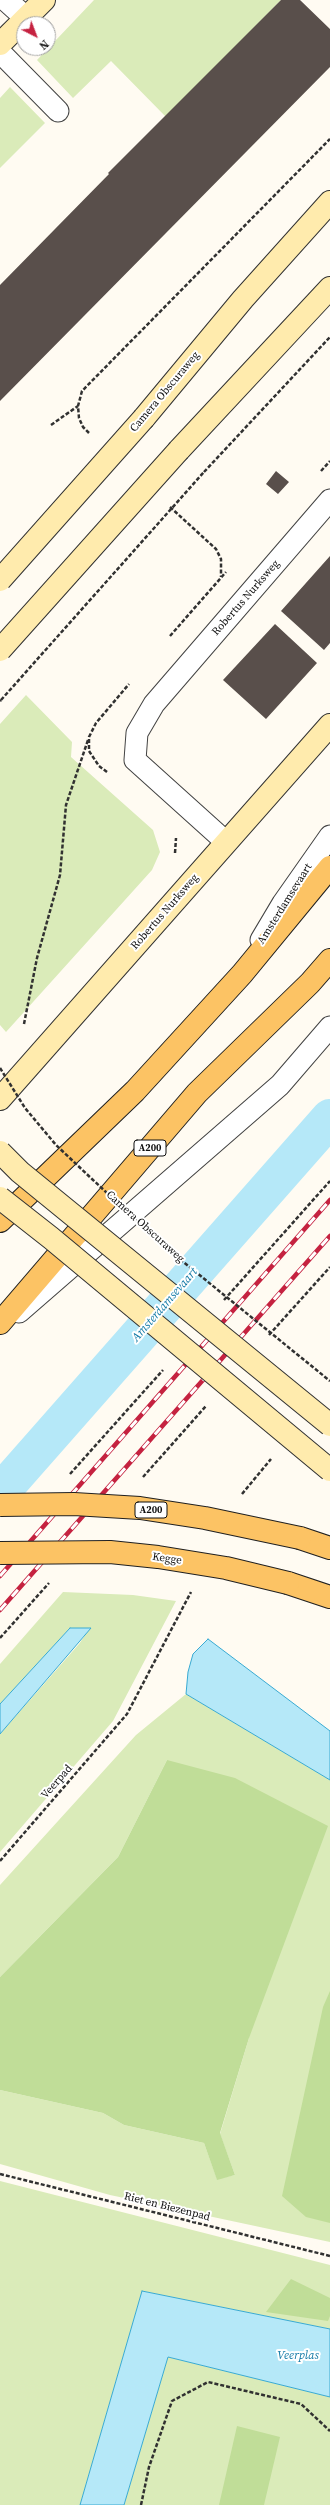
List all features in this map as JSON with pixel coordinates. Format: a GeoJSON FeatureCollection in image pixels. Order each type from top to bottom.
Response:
{"type":"FeatureCollection","features":[{"type":"Feature","properties":{"kind":"main road"},"geometry":{"type":"LineString","coordinates":[[28,16],[44,0]]}},
{"type":"Feature","properties":{"kind":"main road"},"geometry":{"type":"LineString","coordinates":[[0,44],[16,28]]}},
{"type":"Feature","properties":{"kind":"main road","name":"Camera Obscuraweg"},"geometry":{"type":"LineString","coordinates":[[0,580],[144,418],[243,299],[330,202]]}},
{"type":"Feature","properties":{"kind":"main road"},"geometry":{"type":"LineString","coordinates":[[0,650],[179,450],[330,288]]}},
{"type":"Feature","properties":{"kind":"main road","name":"Robertus Nurksweg"},"geometry":{"type":"LineString","coordinates":[[0,1099],[330,725]]}},
{"type":"Feature","properties":{"kind":"main road"},"geometry":{"type":"LineString","coordinates":[[0,1221],[136,1091],[242,974],[330,867]]}},
{"type":"Feature","properties":{"kind":"main road","name":"A200"},"geometry":{"type":"LineString","coordinates":[[0,1323],[197,1093],[310,983],[330,960]]}},
{"type":"Feature","properties":{"kind":"main road"},"geometry":{"type":"LineString","coordinates":[[0,1152],[20,1172],[330,1425]]}},
{"type":"Feature","properties":{"kind":"main road"},"geometry":{"type":"LineString","coordinates":[[0,1198],[52,1238],[330,1470]]}},
{"type":"Feature","properties":{"kind":"main road","name":"A200"},"geometry":{"type":"LineString","coordinates":[[0,1505],[74,1504],[140,1508],[205,1518],[300,1538],[330,1548]]}},
{"type":"Feature","properties":{"kind":"main road","name":"Kegge"},"geometry":{"type":"LineString","coordinates":[[0,1553],[110,1552],[158,1557],[226,1568],[288,1583],[330,1597]]}},
{"type":"Feature","properties":{"kind":"street"},"geometry":{"type":"LineString","coordinates":[[6,0],[24,16]]}},
{"type":"Feature","properties":{"kind":"lane"},"geometry":{"type":"LineString","coordinates":[[0,52],[58,111]]}},
{"type":"Feature","properties":{"kind":"lane","name":"Robertus Nurksweg"},"geometry":{"type":"LineString","coordinates":[[226,842],[135,760],[137,733],[154,704],[330,500]]}},
{"type":"Feature","properties":{"kind":"lane","name":"Amsterdamsevaart"},"geometry":{"type":"LineString","coordinates":[[242,974],[283,903],[330,836]]}},
{"type":"Feature","properties":{"kind":"lane"},"geometry":{"type":"LineString","coordinates":[[0,1328],[280,1085],[330,1027]]}},
{"type":"Feature","properties":{"kind":"path"},"geometry":{"type":"LineString","coordinates":[[0,700],[204,472],[330,336]]}},
{"type":"Feature","properties":{"kind":"path"},"geometry":{"type":"LineString","coordinates":[[50,425],[78,406]]}},
{"type":"Feature","properties":{"kind":"path"},"geometry":{"type":"LineString","coordinates":[[23,1027],[37,958],[60,875],[66,805],[89,737],[96,723]]}},
{"type":"Feature","properties":{"kind":"path"},"geometry":{"type":"LineString","coordinates":[[89,737],[89,751],[99,766],[110,775]]}},
{"type":"Feature","properties":{"kind":"path"},"geometry":{"type":"LineString","coordinates":[[175,831],[177,843],[175,856]]}},
{"type":"Feature","properties":{"kind":"path","name":"Camera Obscuraweg"},"geometry":{"type":"LineString","coordinates":[[0,1068],[25,1108],[56,1145],[165,1247],[330,1381]]}},
{"type":"Feature","properties":{"kind":"path"},"geometry":{"type":"LineString","coordinates":[[267,1338],[330,1267]]}},
{"type":"Feature","properties":{"kind":"path"},"geometry":{"type":"LineString","coordinates":[[141,1479],[210,1402]]}},
{"type":"Feature","properties":{"kind":"path"},"geometry":{"type":"LineString","coordinates":[[0,1638],[52,1579]]}},
{"type":"Feature","properties":{"kind":"path","name":"Veerpad"},"geometry":{"type":"LineString","coordinates":[[0,1861],[127,1714]]}},
{"type":"Feature","properties":{"kind":"path","name":"Riet en Biezenpad"},"geometry":{"type":"LineString","coordinates":[[0,2174],[330,2256]]}},
{"type":"Feature","properties":{"kind":"path"},"geometry":{"type":"LineString","coordinates":[[141,2505],[148,2466],[172,2401],[208,2382],[301,2404],[330,2432]]}},
{"type":"Feature","properties":{"kind":"green space"},"geometry":{"type":"Polygon","coordinates":[[[94,0],[281,0],[166,117],[111,61],[73,98],[37,60],[41,56],[56,56],[56,40],[94,0]]]}},
{"type":"Feature","properties":{"kind":"green space"},"geometry":{"type":"Polygon","coordinates":[[[10,87],[45,123],[0,168],[0,98],[10,87]]]}},
{"type":"Feature","properties":{"kind":"green space"},"geometry":{"type":"Polygon","coordinates":[[[26,695],[72,742],[71,757],[153,830],[160,852],[152,870],[6,1032],[0,1025],[0,724],[26,695]]]}},
{"type":"Feature","properties":{"kind":"green space"},"geometry":{"type":"Polygon","coordinates":[[[63,1592],[133,1595],[176,1601],[113,1721],[0,1852],[0,1734],[79,1644],[90,1628],[70,1628],[0,1704],[0,1664],[63,1592]]]}},
{"type":"Feature","properties":{"kind":"green space"},"geometry":{"type":"Polygon","coordinates":[[[186,1694],[330,1780],[330,2242],[110,2195],[0,2164],[0,2090],[103,2113],[124,2125],[204,2143],[217,2179],[235,2175],[220,2134],[249,2038],[167,1760],[118,1857],[0,1977],[0,1885],[136,1735],[186,1694]]]}},
{"type":"Feature","properties":{"kind":"green space"},"geometry":{"type":"Polygon","coordinates":[[[167,1760],[235,1778],[328,1826],[249,2038],[220,2133],[235,2175],[217,2180],[204,2143],[124,2125],[103,2113],[0,2090],[0,1977],[118,1857],[167,1760]]]}},
{"type":"Feature","properties":{"kind":"green space"},"geometry":{"type":"Polygon","coordinates":[[[330,1991],[330,2223],[306,2217],[282,2196],[323,2007],[330,1991]]]}},
{"type":"Feature","properties":{"kind":"green space"},"geometry":{"type":"Polygon","coordinates":[[[0,2181],[330,2265],[330,2329],[142,2291],[80,2505],[0,2505],[0,2181]]]}},
{"type":"Feature","properties":{"kind":"green space"},"geometry":{"type":"Polygon","coordinates":[[[291,2279],[330,2298],[330,2316],[328,2321],[266,2312],[291,2279]]]}},
{"type":"Feature","properties":{"kind":"green space"},"geometry":{"type":"Polygon","coordinates":[[[168,2357],[330,2397],[330,2505],[124,2505],[168,2357]]]}},
{"type":"Feature","properties":{"kind":"green space"},"geometry":{"type":"Polygon","coordinates":[[[237,2426],[280,2437],[264,2505],[219,2505],[237,2426]]]}},
{"type":"Feature","properties":{"kind":"water"},"geometry":{"type":"Polygon","coordinates":[[[70,1628],[91,1628],[0,1734],[0,1704],[70,1628]]]}},
{"type":"Feature","properties":{"kind":"water"},"geometry":{"type":"Polygon","coordinates":[[[208,1639],[330,1731],[330,1780],[186,1694],[188,1672],[193,1654],[208,1639]]]}},
{"type":"Feature","properties":{"kind":"water","name":"Veerplas"},"geometry":{"type":"Polygon","coordinates":[[[142,2291],[330,2329],[330,2397],[168,2357],[124,2505],[80,2505],[142,2291]]]}},
{"type":"Feature","properties":{"kind":"building"},"geometry":{"type":"Polygon","coordinates":[[[281,0],[300,0],[330,29],[330,67],[0,401],[0,285],[109,174],[108,173],[281,0]]]}},
{"type":"Feature","properties":{"kind":"building"},"geometry":{"type":"Polygon","coordinates":[[[276,471],[289,482],[278,494],[266,484],[276,471]]]}},
{"type":"Feature","properties":{"kind":"building"},"geometry":{"type":"Polygon","coordinates":[[[330,556],[330,643],[324,650],[281,611],[330,556]]]}},
{"type":"Feature","properties":{"kind":"building"},"geometry":{"type":"Polygon","coordinates":[[[275,624],[317,663],[266,719],[223,680],[275,624]]]}},
{"type":"Feature","properties":{"kind":"waterway","name":"Amsterdamsevaart"},"geometry":{"type":"LineString","coordinates":[[0,1493],[330,1118]]}},
{"type":"Feature","properties":{"kind":"railway"},"geometry":{"type":"LineString","coordinates":[[0,1576],[330,1200]]}},
{"type":"Feature","properties":{"kind":"railway"},"geometry":{"type":"LineString","coordinates":[[0,1610],[330,1236]]}}]}
